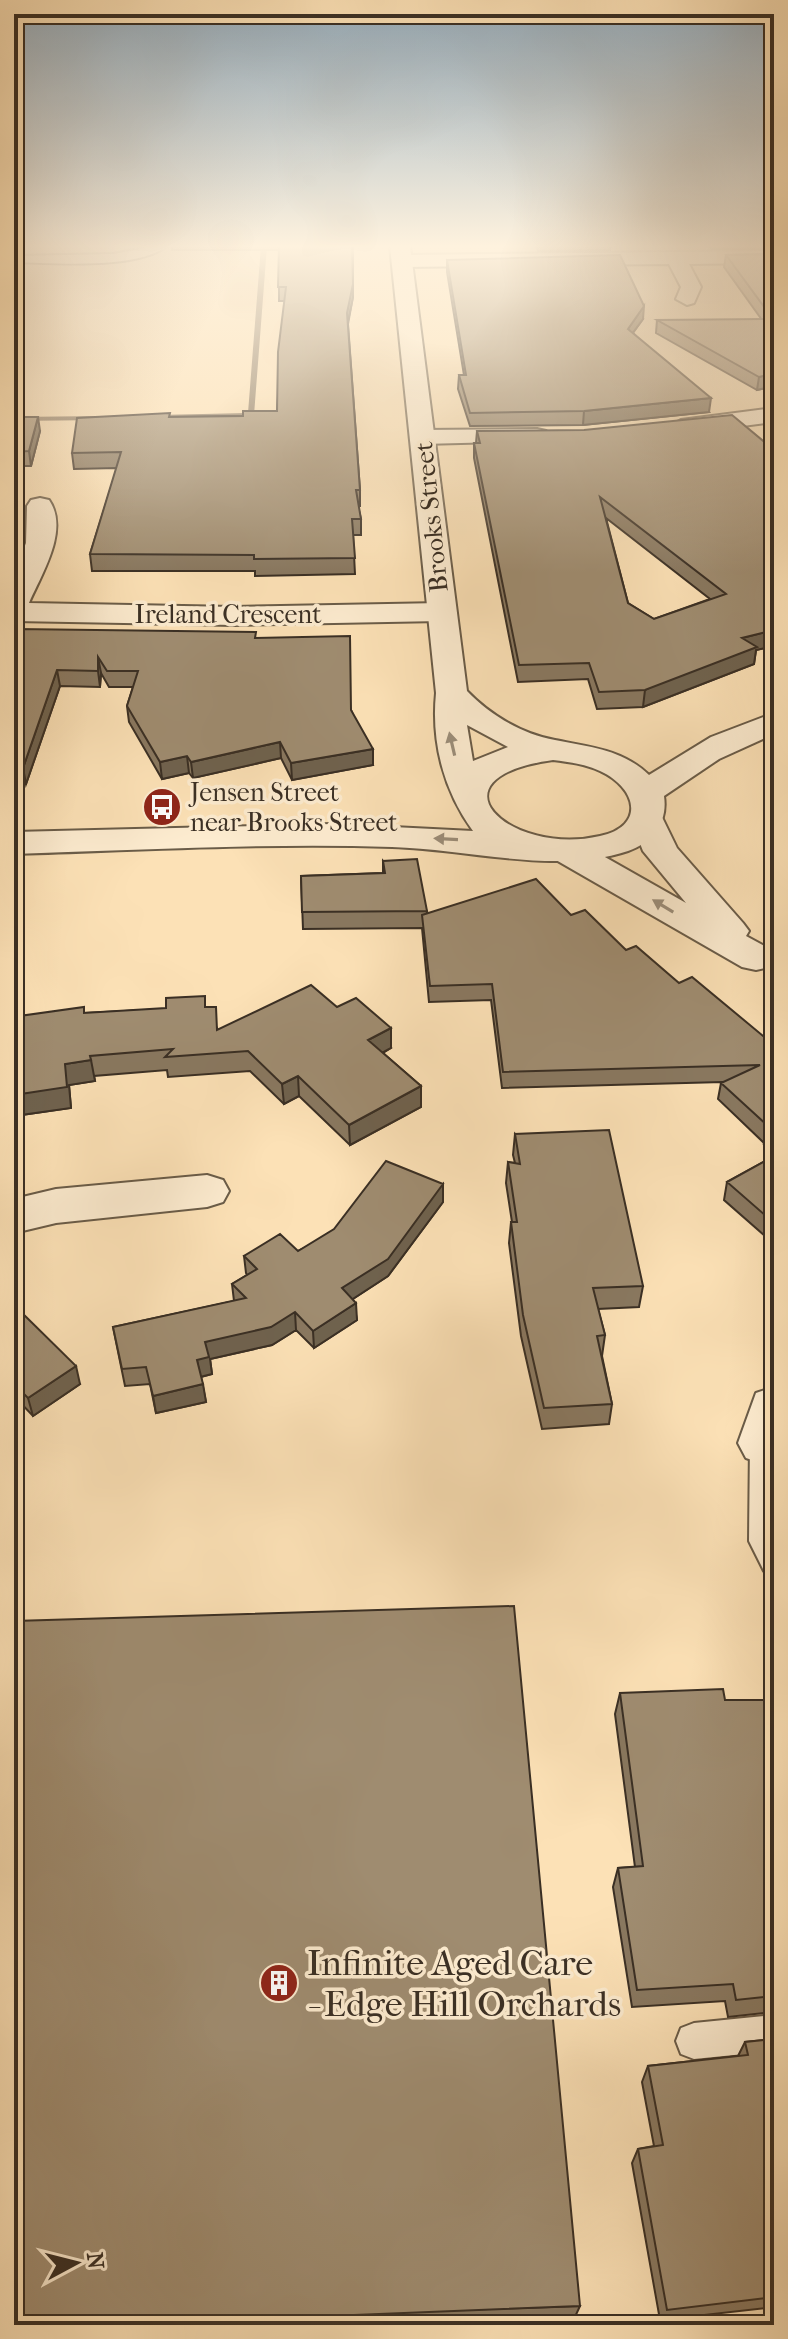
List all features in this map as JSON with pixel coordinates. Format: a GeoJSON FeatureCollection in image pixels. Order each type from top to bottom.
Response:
{"type":"FeatureCollection","features":[{"type":"Feature","properties":{"kind":"street","name":"Brooks Street"},"geometry":{"type":"LineString","coordinates":[[413,355],[452,693],[448,730],[458,770],[469,794]]}},
{"type":"Feature","properties":{"kind":"street"},"geometry":{"type":"LineString","coordinates":[[655,430],[773,417]]}},
{"type":"Feature","properties":{"kind":"street"},"geometry":{"type":"LineString","coordinates":[[422,437],[568,435]]}},
{"type":"Feature","properties":{"kind":"street"},"geometry":{"type":"LineString","coordinates":[[14,604],[43,532],[45,518],[40,506]]}},
{"type":"Feature","properties":{"kind":"street","name":"Ireland Crescent"},"geometry":{"type":"LineString","coordinates":[[14,612],[234,616],[441,612]]}},
{"type":"Feature","properties":{"kind":"street"},"geometry":{"type":"LineString","coordinates":[[452,693],[471,715],[495,731],[553,750],[607,760],[720,743]]}},
{"type":"Feature","properties":{"kind":"street"},"geometry":{"type":"LineString","coordinates":[[14,843],[337,835],[472,840],[569,852],[612,845],[634,833],[647,806],[683,763],[720,743],[774,723]]}},
{"type":"Feature","properties":{"kind":"street"},"geometry":{"type":"LineString","coordinates":[[524,847],[498,836],[479,822],[469,794],[476,777],[492,764],[514,755],[553,750]]}},
{"type":"Feature","properties":{"kind":"street"},"geometry":{"type":"LineString","coordinates":[[607,760],[636,778],[661,851],[765,965]]}},
{"type":"Feature","properties":{"kind":"street"},"geometry":{"type":"LineString","coordinates":[[337,835],[382,829],[469,794]]}},
{"type":"Feature","properties":{"kind":"street"},"geometry":{"type":"LineString","coordinates":[[569,852],[765,965]]}},
{"type":"Feature","properties":{"kind":"street"},"geometry":{"type":"LineString","coordinates":[[14,1216],[56,1206],[207,1191]]}},
{"type":"Feature","properties":{"kind":"lane"},"geometry":{"type":"LineString","coordinates":[[769,1425],[764,1541],[774,1562]]}},
{"type":"Feature","properties":{"kind":"lane"},"geometry":{"type":"LineString","coordinates":[[694,2041],[774,2033]]}},
{"type":"Feature","properties":{"kind":"building"},"geometry":{"type":"Polygon","coordinates":[[[278,355],[350,355],[360,490],[356,490],[361,519],[352,519],[355,558],[254,559],[254,555],[90,554],[121,452],[72,453],[77,418],[170,413],[169,417],[243,416],[243,411],[277,411],[278,355]]]}},
{"type":"Feature","properties":{"kind":"building"},"geometry":{"type":"Polygon","coordinates":[[[463,355],[659,355],[711,398],[584,411],[470,413],[459,375],[466,375],[463,355]]]}},
{"type":"Feature","properties":{"kind":"building"},"geometry":{"type":"Polygon","coordinates":[[[720,355],[774,355],[774,373],[759,377],[720,355]]]}},
{"type":"Feature","properties":{"kind":"building"},"geometry":{"type":"Polygon","coordinates":[[[732,415],[774,450],[774,630],[742,638],[757,647],[645,690],[599,692],[589,663],[519,665],[474,443],[480,443],[477,431],[584,430],[732,415]],[[600,497],[628,603],[654,619],[726,594],[600,497]]]}},
{"type":"Feature","properties":{"kind":"building"},"geometry":{"type":"Polygon","coordinates":[[[14,417],[38,417],[29,451],[14,452],[14,417]]]}},
{"type":"Feature","properties":{"kind":"building"},"geometry":{"type":"Polygon","coordinates":[[[16,629],[256,632],[255,638],[350,636],[351,710],[373,749],[291,763],[280,742],[191,762],[187,756],[160,762],[127,706],[138,671],[107,671],[98,657],[98,671],[57,670],[23,768],[14,768],[14,666],[20,664],[16,629]]]}},
{"type":"Feature","properties":{"kind":"building"},"geometry":{"type":"Polygon","coordinates":[[[417,859],[427,911],[302,912],[301,876],[385,873],[383,861],[417,859]]]}},
{"type":"Feature","properties":{"kind":"building"},"geometry":{"type":"Polygon","coordinates":[[[536,879],[571,915],[585,910],[626,950],[636,946],[679,983],[692,977],[774,1045],[774,1124],[768,1126],[721,1083],[760,1065],[503,1072],[492,984],[430,986],[422,915],[536,879]]]}},
{"type":"Feature","properties":{"kind":"building"},"geometry":{"type":"Polygon","coordinates":[[[14,975],[19,1016],[84,1007],[84,1013],[166,1008],[166,998],[205,996],[205,1007],[216,1007],[217,1030],[311,985],[337,1007],[356,998],[391,1028],[368,1040],[421,1086],[349,1125],[298,1076],[282,1084],[248,1051],[165,1057],[173,1049],[90,1056],[91,1060],[65,1064],[67,1087],[14,1095],[14,975]]]}},
{"type":"Feature","properties":{"kind":"building"},"geometry":{"type":"Polygon","coordinates":[[[609,1130],[643,1286],[593,1288],[605,1335],[597,1336],[612,1404],[544,1408],[523,1315],[511,1222],[517,1222],[508,1162],[520,1164],[515,1134],[609,1130]]]}},
{"type":"Feature","properties":{"kind":"building"},"geometry":{"type":"Polygon","coordinates":[[[774,1156],[774,1223],[727,1182],[774,1156]]]}},
{"type":"Feature","properties":{"kind":"building"},"geometry":{"type":"Polygon","coordinates":[[[386,1161],[443,1184],[388,1259],[342,1288],[356,1303],[313,1331],[295,1312],[271,1327],[205,1342],[209,1357],[197,1360],[203,1384],[153,1396],[146,1367],[122,1369],[113,1327],[246,1298],[232,1284],[257,1269],[244,1256],[280,1234],[298,1251],[334,1229],[386,1161]]]}},
{"type":"Feature","properties":{"kind":"building"},"geometry":{"type":"Polygon","coordinates":[[[14,1305],[76,1366],[28,1398],[14,1384],[14,1305]]]}},
{"type":"Feature","properties":{"kind":"building","name":"Infinite Aged Care - Edge Hill Orchards"},"geometry":{"type":"Polygon","coordinates":[[[514,1606],[580,2306],[204,2321],[203,2325],[157,2325],[157,2322],[14,2325],[14,1621],[514,1606]]]}},
{"type":"Feature","properties":{"kind":"building"},"geometry":{"type":"Polygon","coordinates":[[[723,1689],[725,1700],[768,1700],[774,1730],[774,1996],[736,2000],[733,1984],[637,1990],[618,1868],[643,1866],[620,1693],[723,1689]]]}},
{"type":"Feature","properties":{"kind":"building"},"geometry":{"type":"Polygon","coordinates":[[[774,2039],[774,2297],[667,2310],[638,2149],[663,2145],[648,2066],[748,2055],[745,2042],[774,2039]]]}},
{"type":"Feature","properties":{"kind":"waterway"},"geometry":{"type":"LineString","coordinates":[[157,417],[251,415],[256,355]]}},
{"type":"Feature","properties":{"kind":"waterway"},"geometry":{"type":"LineString","coordinates":[[14,419],[102,418]]}},
{"type":"Feature","properties":{"kind":"place","name":"Jensen Street near Brooks Street"},"geometry":{"type":"Point","coordinates":[162,807]}},
{"type":"Feature","properties":{"kind":"place","name":"Infinite Aged Care - Edge Hill Orchards"},"geometry":{"type":"Point","coordinates":[279,1983]}}]}
